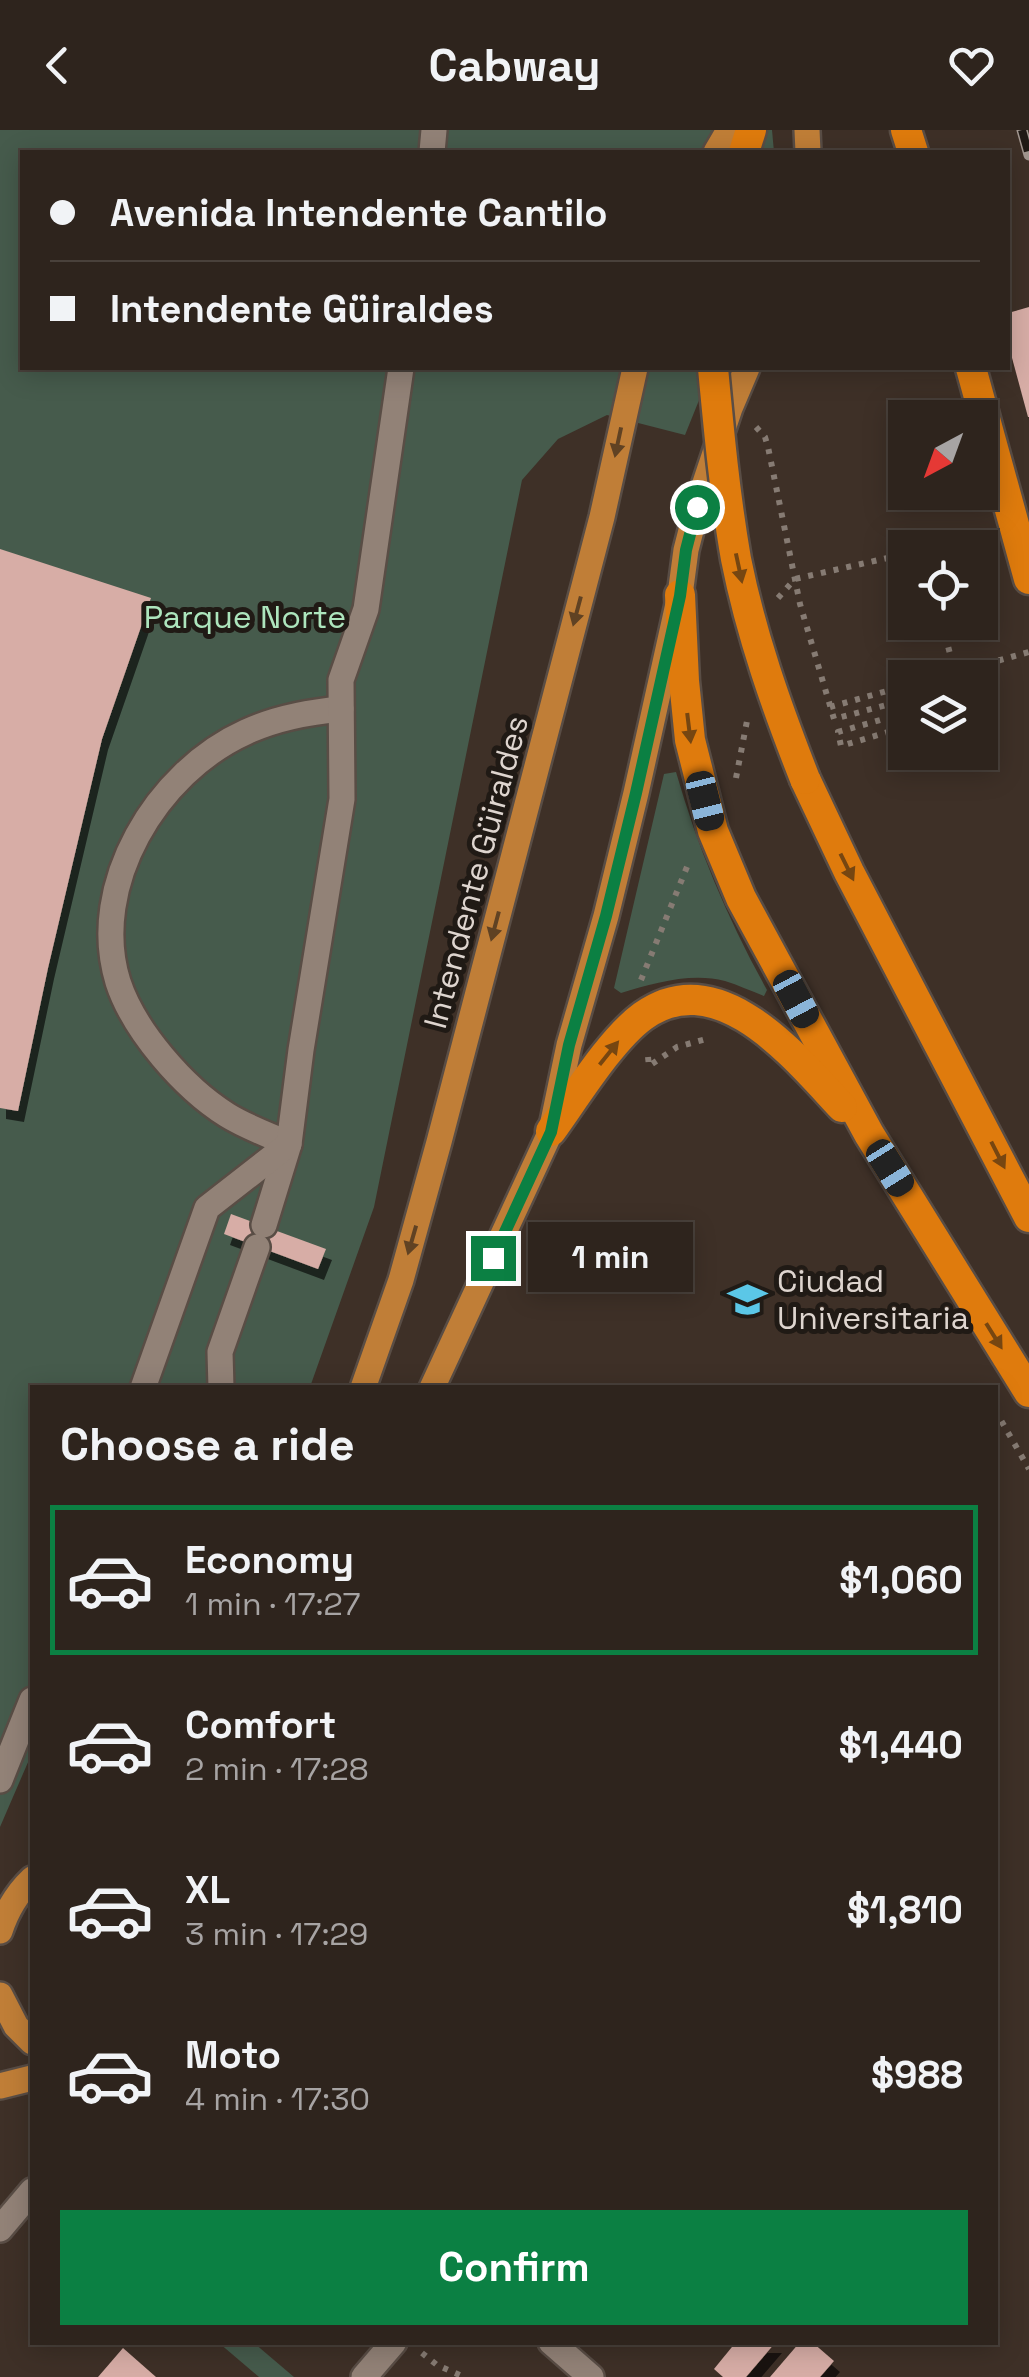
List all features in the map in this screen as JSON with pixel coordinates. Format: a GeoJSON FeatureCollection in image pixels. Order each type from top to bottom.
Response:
{"type":"FeatureCollection","features":[{"type":"Feature","properties":{"kind":"highway"},"geometry":{"type":"LineString","coordinates":[[713,370],[722,465],[737,561],[775,702],[805,779],[849,872],[1029,1216]]}},
{"type":"Feature","properties":{"kind":"highway"},"geometry":{"type":"LineString","coordinates":[[972,370],[1029,580]]}},
{"type":"Feature","properties":{"kind":"highway"},"geometry":{"type":"LineString","coordinates":[[680,596],[690,740],[713,831],[741,898],[869,1134],[1029,1392]]}},
{"type":"Feature","properties":{"kind":"highway"},"geometry":{"type":"LineString","coordinates":[[551,1132],[636,1022],[676,1001],[700,1001],[740,1014],[786,1048],[869,1134]]}},
{"type":"Feature","properties":{"kind":"main road","name":"Intendente Güiraldes"},"geometry":{"type":"LineString","coordinates":[[364,1385],[401,1280],[439,1142],[602,517],[635,370]]}},
{"type":"Feature","properties":{"kind":"main road"},"geometry":{"type":"LineString","coordinates":[[433,1385],[551,1132],[569,1045],[636,793],[697,507],[747,370]]}},
{"type":"Feature","properties":{"kind":"main road"},"geometry":{"type":"LineString","coordinates":[[2,1920],[30,1881]]}},
{"type":"Feature","properties":{"kind":"main road"},"geometry":{"type":"LineString","coordinates":[[0,1994],[16,2026],[30,2040]]}},
{"type":"Feature","properties":{"kind":"main road"},"geometry":{"type":"LineString","coordinates":[[0,2086],[30,2078]]}},
{"type":"Feature","properties":{"kind":"lane"},"geometry":{"type":"LineString","coordinates":[[221,1385],[220,1352],[289,1144],[342,799],[341,680],[366,608],[401,370]]}},
{"type":"Feature","properties":{"kind":"lane"},"geometry":{"type":"LineString","coordinates":[[289,1144],[228,1116],[187,1082],[143,1032],[120,986],[112,956],[113,908],[123,863],[132,846],[151,813],[191,766],[245,732],[304,713],[341,709]]}},
{"type":"Feature","properties":{"kind":"lane"},"geometry":{"type":"LineString","coordinates":[[143,1385],[207,1208],[289,1144]]}},
{"type":"Feature","properties":{"kind":"lane"},"geometry":{"type":"LineString","coordinates":[[0,1780],[30,1705]]}},
{"type":"Feature","properties":{"kind":"lane"},"geometry":{"type":"LineString","coordinates":[[0,2229],[30,2193]]}},
{"type":"Feature","properties":{"kind":"lane"},"geometry":{"type":"LineString","coordinates":[[364,2377],[391,2345]]}},
{"type":"Feature","properties":{"kind":"lane"},"geometry":{"type":"LineString","coordinates":[[554,2345],[590,2377]]}},
{"type":"Feature","properties":{"kind":"path"},"geometry":{"type":"LineString","coordinates":[[746,420],[759,430],[768,446],[800,604],[834,720],[888,705]]}},
{"type":"Feature","properties":{"kind":"path"},"geometry":{"type":"LineString","coordinates":[[998,661],[1029,652]]}},
{"type":"Feature","properties":{"kind":"path"},"geometry":{"type":"LineString","coordinates":[[829,704],[888,690]]}},
{"type":"Feature","properties":{"kind":"path"},"geometry":{"type":"LineString","coordinates":[[888,718],[838,732],[841,746],[888,732]]}},
{"type":"Feature","properties":{"kind":"path"},"geometry":{"type":"LineString","coordinates":[[649,1066],[676,1048],[710,1038]]}},
{"type":"Feature","properties":{"kind":"path"},"geometry":{"type":"LineString","coordinates":[[998,1415],[1029,1469]]}},
{"type":"Feature","properties":{"kind":"path"},"geometry":{"type":"LineString","coordinates":[[413,2345],[437,2366],[464,2377]]}},
{"type":"Feature","properties":{"kind":"green space","name":"Parque Norte"},"geometry":{"type":"Polygon","coordinates":[[[0,130],[772,130],[774,150],[20,150],[20,370],[711,370],[685,435],[607,415],[558,439],[522,480],[374,1207],[311,1385],[30,1385],[30,1758],[0,1827],[0,130]]]}},
{"type":"Feature","properties":{"kind":"green space"},"geometry":{"type":"Polygon","coordinates":[[[676,772],[715,884],[767,990],[764,996],[725,981],[699,978],[659,982],[621,993],[614,988],[664,774],[676,772]]]}},
{"type":"Feature","properties":{"kind":"green space"},"geometry":{"type":"Polygon","coordinates":[[[221,2345],[256,2345],[294,2377],[259,2377],[221,2345]]]}},
{"type":"Feature","properties":{"kind":"building"},"geometry":{"type":"Polygon","coordinates":[[[1029,307],[1029,417],[1010,350],[1010,312],[1029,307]]]}},
{"type":"Feature","properties":{"kind":"building"},"geometry":{"type":"Polygon","coordinates":[[[0,549],[151,598],[102,739],[18,1111],[0,1108],[0,549]]]}},
{"type":"Feature","properties":{"kind":"building"},"geometry":{"type":"Polygon","coordinates":[[[231,1214],[326,1249],[318,1269],[224,1234],[231,1214]]]}},
{"type":"Feature","properties":{"kind":"building"},"geometry":{"type":"Polygon","coordinates":[[[734,2345],[773,2345],[746,2377],[723,2377],[714,2369],[734,2345]]]}},
{"type":"Feature","properties":{"kind":"building"},"geometry":{"type":"Polygon","coordinates":[[[797,2345],[815,2345],[834,2361],[820,2377],[770,2377],[797,2345]]]}},
{"type":"Feature","properties":{"kind":"building"},"geometry":{"type":"Polygon","coordinates":[[[123,2348],[156,2377],[98,2377],[123,2348]]]}},
{"type":"Feature","properties":{"kind":"railway"},"geometry":{"type":"LineString","coordinates":[[1022,130],[1029,155]]}},
{"type":"Feature","properties":{"kind":"place","name":"Ciudad Universitaria"},"geometry":{"type":"Point","coordinates":[747,1299]}},
{"type":"Feature","properties":{"kind":"route"},"geometry":{"type":"LineString","coordinates":[[493,1258],[551,1132],[569,1045],[636,793],[697,507]]}}]}
